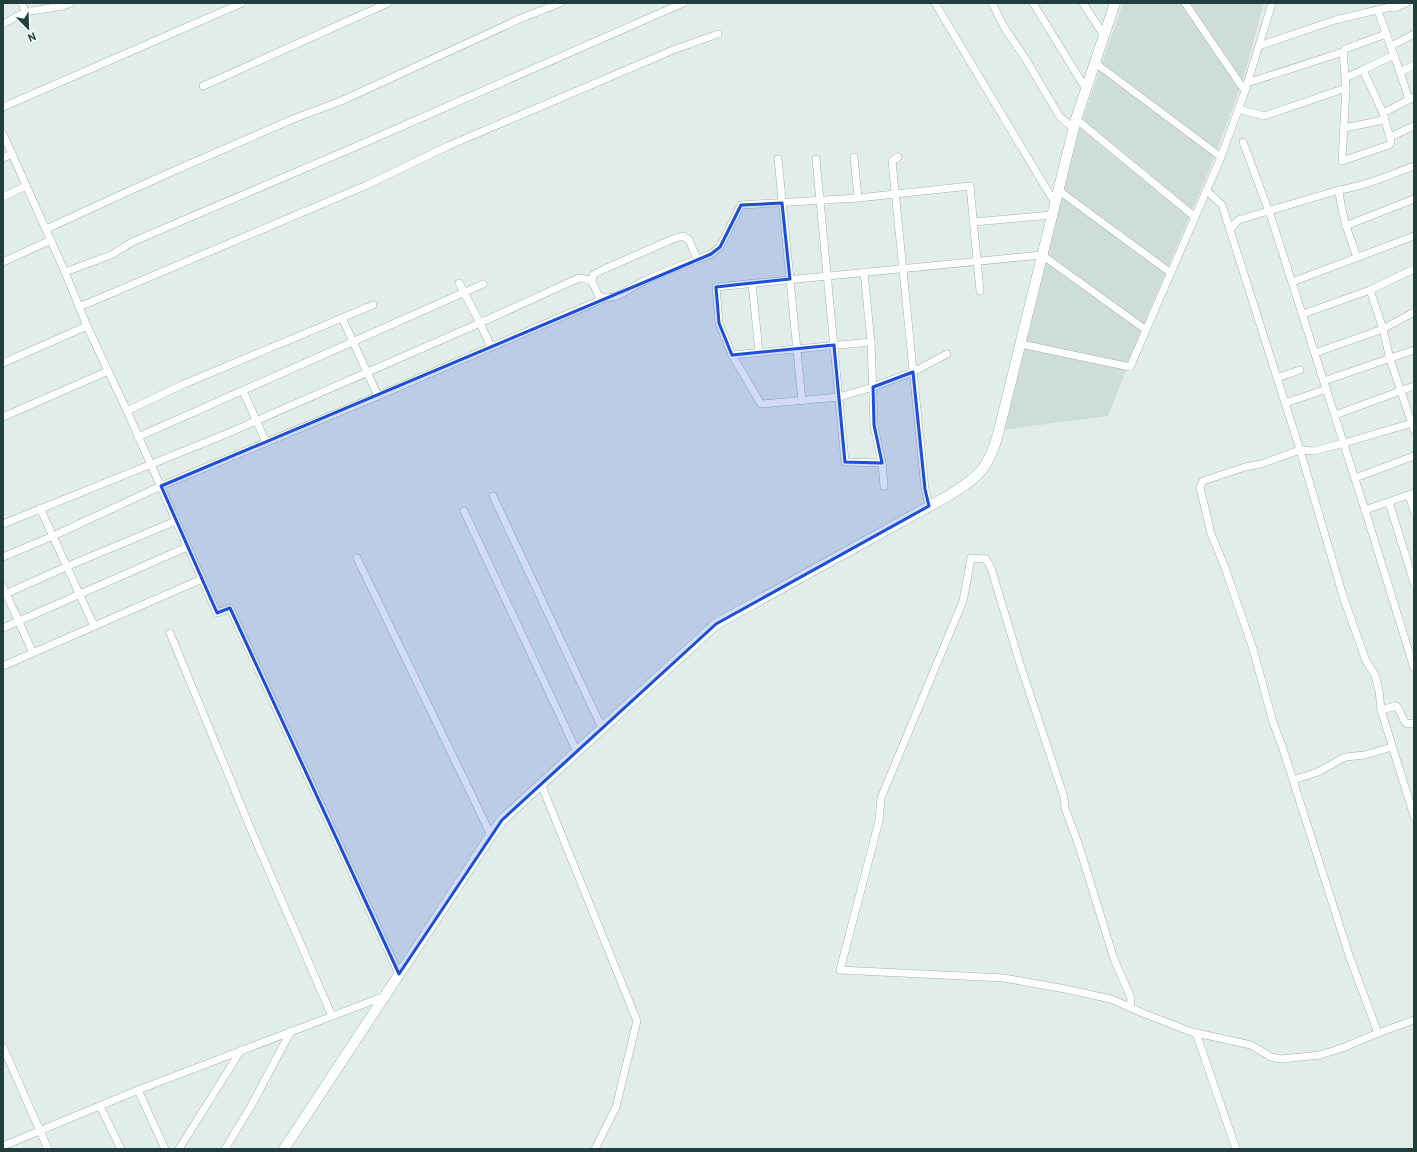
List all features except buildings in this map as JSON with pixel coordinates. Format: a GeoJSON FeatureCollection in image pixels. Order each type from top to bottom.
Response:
{"type":"FeatureCollection","features":[{"type":"Feature","properties":{"kind":"main road"},"geometry":{"type":"LineString","coordinates":[[284,1149],[502,820],[716,624],[964,486],[978,476],[986,465],[994,451],[1075,124],[1094,62],[1115,3]]}},
{"type":"Feature","properties":{"kind":"street"},"geometry":{"type":"LineString","coordinates":[[22,3],[25,12]]}},
{"type":"Feature","properties":{"kind":"street"},"geometry":{"type":"LineString","coordinates":[[3,24],[25,12],[63,6],[70,3]]}},
{"type":"Feature","properties":{"kind":"street"},"geometry":{"type":"LineString","coordinates":[[3,107],[242,3]]}},
{"type":"Feature","properties":{"kind":"street"},"geometry":{"type":"LineString","coordinates":[[203,86],[388,3]]}},
{"type":"Feature","properties":{"kind":"street"},"geometry":{"type":"LineString","coordinates":[[46,228],[293,119],[340,101],[522,18],[560,3]]}},
{"type":"Feature","properties":{"kind":"street"},"geometry":{"type":"LineString","coordinates":[[65,272],[111,255],[132,242],[683,3]]}},
{"type":"Feature","properties":{"kind":"street"},"geometry":{"type":"LineString","coordinates":[[935,3],[1055,203]]}},
{"type":"Feature","properties":{"kind":"street"},"geometry":{"type":"LineString","coordinates":[[992,3],[1004,27],[1060,118],[1075,124],[1195,217]]}},
{"type":"Feature","properties":{"kind":"street"},"geometry":{"type":"LineString","coordinates":[[1033,3],[1086,89]]}},
{"type":"Feature","properties":{"kind":"street"},"geometry":{"type":"LineString","coordinates":[[1083,3],[1104,34]]}},
{"type":"Feature","properties":{"kind":"street"},"geometry":{"type":"LineString","coordinates":[[1185,3],[1245,91]]}},
{"type":"Feature","properties":{"kind":"street"},"geometry":{"type":"LineString","coordinates":[[1021,344],[1130,367],[1221,157],[1245,91],[1272,3]]}},
{"type":"Feature","properties":{"kind":"street"},"geometry":{"type":"LineString","coordinates":[[1259,46],[1335,20],[1378,11],[1389,5],[1394,8],[1406,3]]}},
{"type":"Feature","properties":{"kind":"street"},"geometry":{"type":"LineString","coordinates":[[1344,128],[1384,116],[1411,98],[1378,11]]}},
{"type":"Feature","properties":{"kind":"street"},"geometry":{"type":"LineString","coordinates":[[79,307],[367,185],[448,146],[673,50],[718,34]]}},
{"type":"Feature","properties":{"kind":"street"},"geometry":{"type":"LineString","coordinates":[[1247,83],[1343,52],[1345,49],[1386,34]]}},
{"type":"Feature","properties":{"kind":"street"},"geometry":{"type":"LineString","coordinates":[[1391,46],[1414,34]]}},
{"type":"Feature","properties":{"kind":"street"},"geometry":{"type":"LineString","coordinates":[[1343,52],[1346,88],[1342,161],[1389,145],[1391,142],[1384,116],[1363,70]]}},
{"type":"Feature","properties":{"kind":"street"},"geometry":{"type":"LineString","coordinates":[[1345,78],[1394,55]]}},
{"type":"Feature","properties":{"kind":"street"},"geometry":{"type":"LineString","coordinates":[[1094,62],[1221,157]]}},
{"type":"Feature","properties":{"kind":"street"},"geometry":{"type":"LineString","coordinates":[[1400,72],[1414,65]]}},
{"type":"Feature","properties":{"kind":"street"},"geometry":{"type":"LineString","coordinates":[[1238,109],[1264,116],[1346,88]]}},
{"type":"Feature","properties":{"kind":"street"},"geometry":{"type":"LineString","coordinates":[[1390,137],[1414,126]]}},
{"type":"Feature","properties":{"kind":"street"},"geometry":{"type":"LineString","coordinates":[[3,134],[46,228],[87,326],[127,410],[217,613],[230,608],[399,974]]}},
{"type":"Feature","properties":{"kind":"street"},"geometry":{"type":"LineString","coordinates":[[1243,142],[1269,210],[1303,314],[1414,668]]}},
{"type":"Feature","properties":{"kind":"street"},"geometry":{"type":"LineString","coordinates":[[3,158],[12,154]]}},
{"type":"Feature","properties":{"kind":"street"},"geometry":{"type":"LineString","coordinates":[[854,157],[858,198]]}},
{"type":"Feature","properties":{"kind":"street"},"geometry":{"type":"LineString","coordinates":[[898,158],[892,161],[895,194],[925,489],[930,506]]}},
{"type":"Feature","properties":{"kind":"street"},"geometry":{"type":"LineString","coordinates":[[816,159],[845,462],[882,463]]}},
{"type":"Feature","properties":{"kind":"street"},"geometry":{"type":"LineString","coordinates":[[778,160],[802,401]]}},
{"type":"Feature","properties":{"kind":"street"},"geometry":{"type":"LineString","coordinates":[[1230,230],[1238,220],[1350,188],[1414,166]]}},
{"type":"Feature","properties":{"kind":"street"},"geometry":{"type":"LineString","coordinates":[[3,197],[26,186]]}},
{"type":"Feature","properties":{"kind":"street"},"geometry":{"type":"LineString","coordinates":[[3,557],[53,536],[161,486],[378,396],[605,298],[617,296],[641,282],[711,254],[720,247],[741,205],[858,198],[970,186],[980,292]]}},
{"type":"Feature","properties":{"kind":"street"},"geometry":{"type":"LineString","coordinates":[[1058,190],[1171,273]]}},
{"type":"Feature","properties":{"kind":"street"},"geometry":{"type":"LineString","coordinates":[[1339,190],[1340,206],[1345,226],[1357,257]]}},
{"type":"Feature","properties":{"kind":"street"},"geometry":{"type":"LineString","coordinates":[[1207,191],[1222,205],[1300,450],[1343,596],[1366,661],[1375,675],[1379,690],[1381,710],[1414,816]]}},
{"type":"Feature","properties":{"kind":"street"},"geometry":{"type":"LineString","coordinates":[[1345,226],[1414,199]]}},
{"type":"Feature","properties":{"kind":"street"},"geometry":{"type":"LineString","coordinates":[[974,222],[1052,215]]}},
{"type":"Feature","properties":{"kind":"street"},"geometry":{"type":"LineString","coordinates":[[605,298],[598,294],[592,281],[593,275],[673,239],[683,236],[689,240],[697,259]]}},
{"type":"Feature","properties":{"kind":"street"},"geometry":{"type":"LineString","coordinates":[[1292,282],[1414,236]]}},
{"type":"Feature","properties":{"kind":"street"},"geometry":{"type":"LineString","coordinates":[[3,262],[51,240]]}},
{"type":"Feature","properties":{"kind":"street"},"geometry":{"type":"LineString","coordinates":[[947,354],[913,372],[873,387],[839,397],[761,404],[732,355],[719,323],[716,287],[1042,255],[1146,330]]}},
{"type":"Feature","properties":{"kind":"street"},"geometry":{"type":"LineString","coordinates":[[1303,314],[1370,290],[1414,269]]}},
{"type":"Feature","properties":{"kind":"street"},"geometry":{"type":"LineString","coordinates":[[864,272],[871,342],[874,425],[882,463],[884,486]]}},
{"type":"Feature","properties":{"kind":"street"},"geometry":{"type":"LineString","coordinates":[[3,524],[151,465],[367,373],[579,278],[587,278],[592,281]]}},
{"type":"Feature","properties":{"kind":"street"},"geometry":{"type":"LineString","coordinates":[[460,282],[464,293],[492,346]]}},
{"type":"Feature","properties":{"kind":"street"},"geometry":{"type":"LineString","coordinates":[[752,283],[759,352]]}},
{"type":"Feature","properties":{"kind":"street"},"geometry":{"type":"LineString","coordinates":[[138,437],[483,284]]}},
{"type":"Feature","properties":{"kind":"street"},"geometry":{"type":"LineString","coordinates":[[1370,290],[1383,329],[1390,359],[1413,427],[1313,451],[1300,450],[1261,464],[1245,467],[1203,481],[1200,488],[1211,534],[1224,565],[1253,649],[1272,722],[1293,780],[1350,958],[1378,1033]]}},
{"type":"Feature","properties":{"kind":"street"},"geometry":{"type":"LineString","coordinates":[[127,410],[184,384],[373,305]]}},
{"type":"Feature","properties":{"kind":"street"},"geometry":{"type":"LineString","coordinates":[[1315,353],[1383,329],[1414,312]]}},
{"type":"Feature","properties":{"kind":"street"},"geometry":{"type":"LineString","coordinates":[[342,318],[378,396]]}},
{"type":"Feature","properties":{"kind":"street"},"geometry":{"type":"LineString","coordinates":[[3,363],[87,326]]}},
{"type":"Feature","properties":{"kind":"street"},"geometry":{"type":"LineString","coordinates":[[732,355],[871,342]]}},
{"type":"Feature","properties":{"kind":"street"},"geometry":{"type":"LineString","coordinates":[[1324,381],[1414,350]]}},
{"type":"Feature","properties":{"kind":"street"},"geometry":{"type":"LineString","coordinates":[[1277,378],[1300,370]]}},
{"type":"Feature","properties":{"kind":"street"},"geometry":{"type":"LineString","coordinates":[[3,417],[108,371]]}},
{"type":"Feature","properties":{"kind":"street"},"geometry":{"type":"LineString","coordinates":[[1335,415],[1414,386]]}},
{"type":"Feature","properties":{"kind":"street"},"geometry":{"type":"LineString","coordinates":[[1285,403],[1326,389]]}},
{"type":"Feature","properties":{"kind":"street"},"geometry":{"type":"LineString","coordinates":[[243,391],[266,442]]}},
{"type":"Feature","properties":{"kind":"street"},"geometry":{"type":"LineString","coordinates":[[1355,478],[1414,456]]}},
{"type":"Feature","properties":{"kind":"street"},"geometry":{"type":"LineString","coordinates":[[1365,510],[1412,494],[1414,511]]}},
{"type":"Feature","properties":{"kind":"street"},"geometry":{"type":"LineString","coordinates":[[493,496],[602,728]]}},
{"type":"Feature","properties":{"kind":"street"},"geometry":{"type":"LineString","coordinates":[[1389,502],[1414,584]]}},
{"type":"Feature","properties":{"kind":"street"},"geometry":{"type":"LineString","coordinates":[[40,508],[68,566],[94,626]]}},
{"type":"Feature","properties":{"kind":"street"},"geometry":{"type":"LineString","coordinates":[[464,511],[577,752]]}},
{"type":"Feature","properties":{"kind":"street"},"geometry":{"type":"LineString","coordinates":[[33,653],[4,592],[176,521]]}},
{"type":"Feature","properties":{"kind":"street"},"geometry":{"type":"LineString","coordinates":[[3,628],[187,547]]}},
{"type":"Feature","properties":{"kind":"street"},"geometry":{"type":"LineString","coordinates":[[356,558],[491,835]]}},
{"type":"Feature","properties":{"kind":"street"},"geometry":{"type":"LineString","coordinates":[[1130,1008],[1130,998],[1114,959],[1079,846],[1065,808],[1064,798],[1021,667],[991,568],[986,559],[971,558],[963,601],[881,798],[879,821],[840,970],[1004,978],[1065,989],[1111,999],[1130,1008],[1196,1033],[1251,1045],[1271,1057],[1282,1059],[1320,1054],[1342,1048],[1414,1020]]}},
{"type":"Feature","properties":{"kind":"street"},"geometry":{"type":"LineString","coordinates":[[3,666],[202,579]]}},
{"type":"Feature","properties":{"kind":"street"},"geometry":{"type":"LineString","coordinates":[[170,633],[255,839],[332,1016]]}},
{"type":"Feature","properties":{"kind":"street"},"geometry":{"type":"LineString","coordinates":[[1381,710],[1396,706],[1400,709],[1402,720],[1407,724],[1414,723]]}},
{"type":"Feature","properties":{"kind":"street"},"geometry":{"type":"LineString","coordinates":[[1293,780],[1318,772],[1345,756],[1365,755],[1392,747]]}},
{"type":"Feature","properties":{"kind":"street"},"geometry":{"type":"LineString","coordinates":[[541,784],[637,1021],[616,1106],[595,1149]]}},
{"type":"Feature","properties":{"kind":"street"},"geometry":{"type":"LineString","coordinates":[[3,1146],[138,1090],[384,996]]}},
{"type":"Feature","properties":{"kind":"street"},"geometry":{"type":"LineString","coordinates":[[225,1149],[251,1106],[291,1032]]}},
{"type":"Feature","properties":{"kind":"street"},"geometry":{"type":"LineString","coordinates":[[1196,1033],[1236,1149]]}},
{"type":"Feature","properties":{"kind":"street"},"geometry":{"type":"LineString","coordinates":[[3,1047],[48,1149]]}},
{"type":"Feature","properties":{"kind":"street"},"geometry":{"type":"LineString","coordinates":[[179,1149],[241,1050]]}},
{"type":"Feature","properties":{"kind":"street"},"geometry":{"type":"LineString","coordinates":[[138,1090],[165,1149]]}},
{"type":"Feature","properties":{"kind":"street"},"geometry":{"type":"LineString","coordinates":[[100,1106],[122,1149]]}},
{"type":"Feature","properties":{"kind":"highlighted area"},"geometry":{"type":"Polygon","coordinates":[[[782,203],[790,279],[716,287],[719,323],[732,355],[834,345],[845,462],[882,463],[874,425],[873,387],[913,372],[925,489],[929,506],[716,624],[502,820],[399,974],[230,608],[217,613],[161,486],[711,254],[720,247],[741,205],[782,203]]]}},
{"type":"Feature","properties":{"kind":"shaded area"},"geometry":{"type":"Polygon","coordinates":[[[1123,3],[1264,3],[1243,80],[1213,161],[1151,307],[1108,416],[1001,430],[1072,150],[1123,3]]]}}]}
